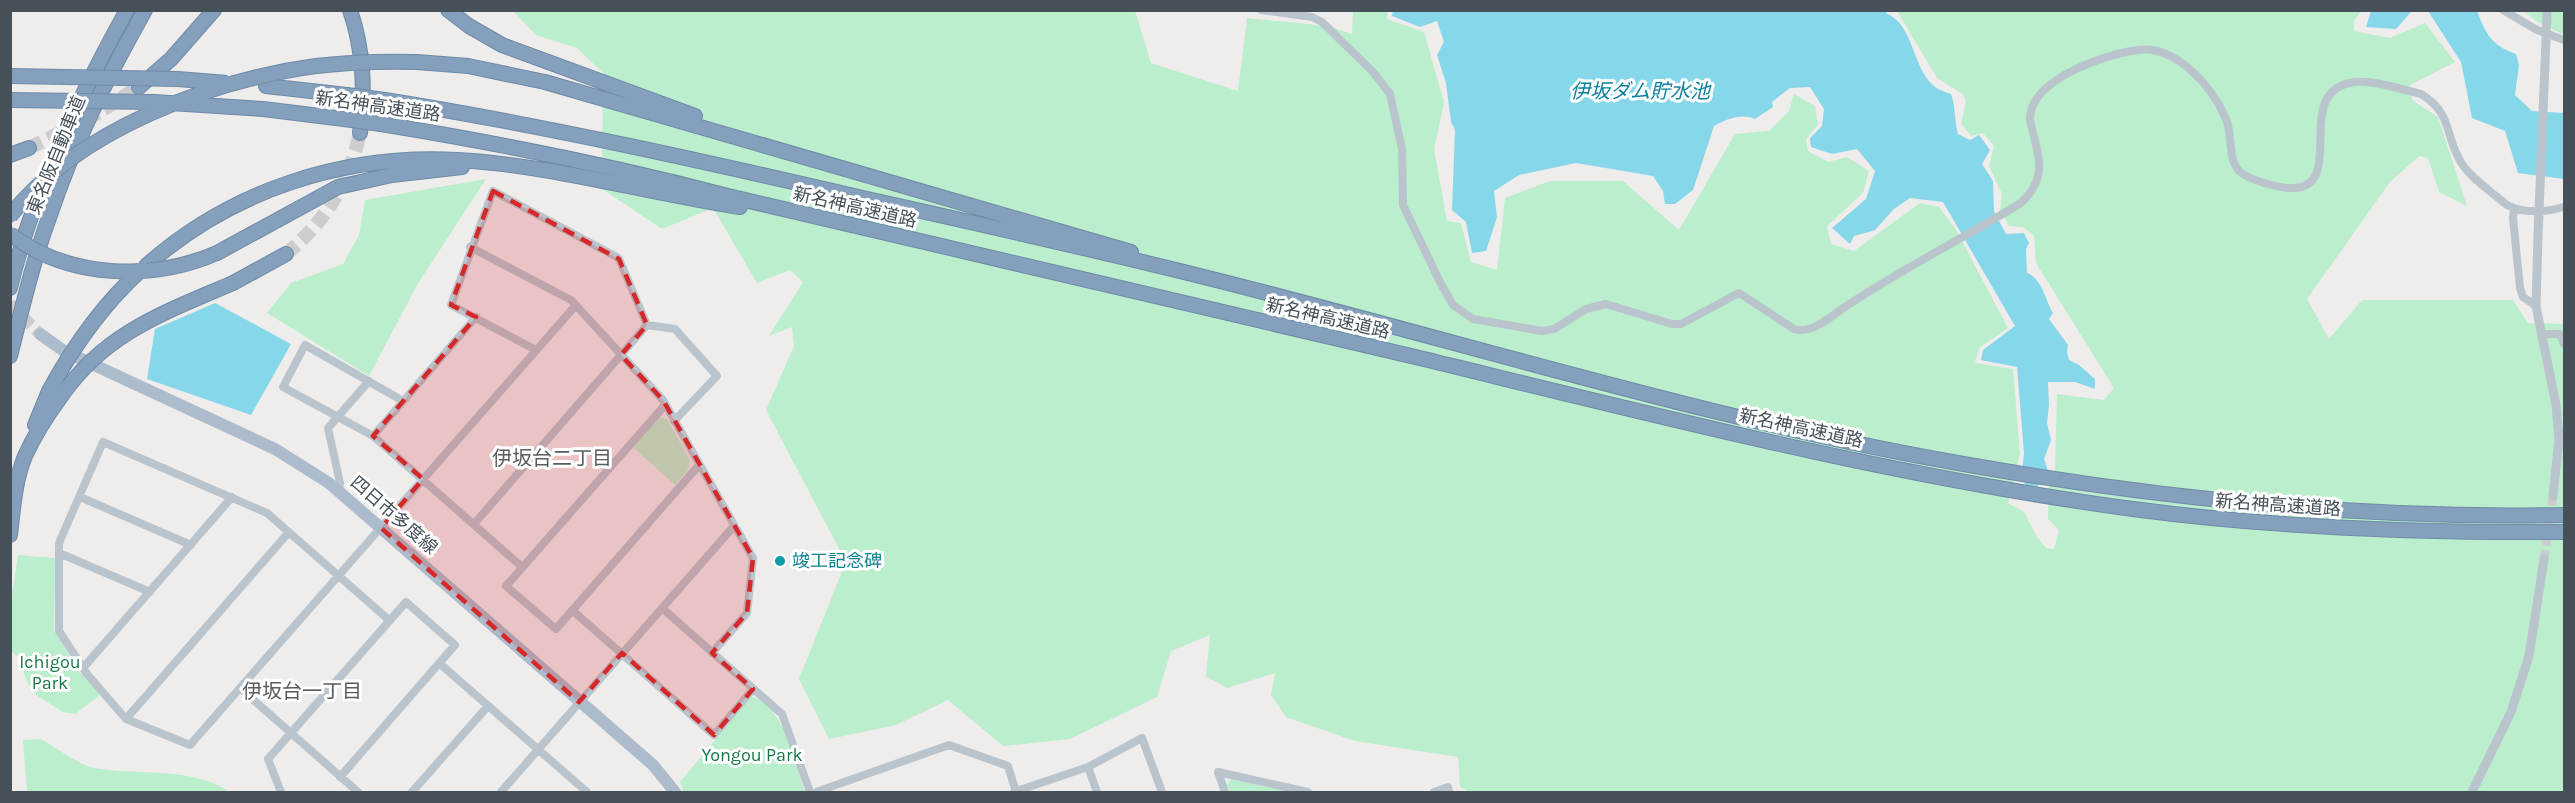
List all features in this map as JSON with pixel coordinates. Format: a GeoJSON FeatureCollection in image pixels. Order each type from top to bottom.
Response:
{"type":"FeatureCollection","features":[{"type":"Feature","properties":{"kind":"highway","name":"東名阪自動車道"},"geometry":{"type":"LineString","coordinates":[[10,288],[33,213],[61,144],[94,70],[127,10]]}},
{"type":"Feature","properties":{"kind":"highway","name":"東名阪自動車道"},"geometry":{"type":"LineString","coordinates":[[10,356],[28,286],[54,204],[79,140],[110,72],[145,10]]}},
{"type":"Feature","properties":{"kind":"highway"},"geometry":{"type":"LineString","coordinates":[[139,87],[171,59],[214,10]]}},
{"type":"Feature","properties":{"kind":"highway"},"geometry":{"type":"LineString","coordinates":[[350,10],[359,41],[363,72],[360,133]]}},
{"type":"Feature","properties":{"kind":"highway"},"geometry":{"type":"LineString","coordinates":[[448,10],[469,26],[502,45],[831,163]]}},
{"type":"Feature","properties":{"kind":"highway"},"geometry":{"type":"LineString","coordinates":[[10,216],[35,189],[87,148],[140,120],[197,96],[257,77],[317,66],[417,62],[468,66],[545,82],[1126,250],[1204,277]]}},
{"type":"Feature","properties":{"kind":"highway","name":"新名神高速道路"},"geometry":{"type":"LineString","coordinates":[[10,76],[177,79],[266,86],[385,100],[466,113],[630,146],[1204,277],[1685,403],[1808,432],[1971,466],[2092,484],[2321,510],[2414,514],[2565,515]]}},
{"type":"Feature","properties":{"kind":"highway","name":"新名神高速道路"},"geometry":{"type":"LineString","coordinates":[[10,100],[89,101],[263,109],[381,124],[553,154],[1679,421],[1967,482],[2093,503],[2210,518],[2318,527],[2414,531],[2565,532]]}},
{"type":"Feature","properties":{"kind":"highway"},"geometry":{"type":"LineString","coordinates":[[10,155],[29,148]]}},
{"type":"Feature","properties":{"kind":"highway"},"geometry":{"type":"LineString","coordinates":[[55,393],[81,338],[110,301],[174,242],[228,209],[270,189],[328,171],[409,160],[459,160],[512,167],[710,202],[807,215]]}},
{"type":"Feature","properties":{"kind":"highway"},"geometry":{"type":"LineString","coordinates":[[10,234],[51,257],[98,270],[146,272],[168,269],[217,253],[319,196],[364,180],[471,166],[512,167]]}},
{"type":"Feature","properties":{"kind":"highway"},"geometry":{"type":"LineString","coordinates":[[10,535],[18,483],[39,412],[55,393],[122,335],[165,312],[233,283],[286,254]]}},
{"type":"Feature","properties":{"kind":"main road","name":"四日市多度線"},"geometry":{"type":"LineString","coordinates":[[40,334],[64,351],[275,449],[339,491],[653,765],[675,792]]}},
{"type":"Feature","properties":{"kind":"street"},"geometry":{"type":"LineString","coordinates":[[1262,10],[1312,17],[1322,22],[1388,90],[1398,122],[1402,149],[1403,205],[1453,305],[1473,319],[1548,331],[1586,309],[1606,304],[1672,324],[1681,324],[1739,293],[1802,332],[1821,323],[1897,273],[2013,208],[2027,197],[2039,177],[2036,144],[2030,119],[2035,102],[2045,88],[2056,79],[2078,68],[2131,51],[2154,49],[2178,60],[2209,92],[2226,119],[2235,163],[2244,175],[2285,189],[2302,187],[2311,183],[2320,161],[2320,122],[2325,103],[2336,89],[2344,85],[2352,82],[2369,83],[2421,94],[2428,98],[2442,112],[2463,164],[2514,209],[2550,211],[2565,207]]}},
{"type":"Feature","properties":{"kind":"street"},"geometry":{"type":"LineString","coordinates":[[2503,10],[2537,30],[2565,40]]}},
{"type":"Feature","properties":{"kind":"street"},"geometry":{"type":"LineString","coordinates":[[2547,12],[2536,306],[2556,405],[2559,439],[2553,496]]}},
{"type":"Feature","properties":{"kind":"street"},"geometry":{"type":"LineString","coordinates":[[536,350],[451,305],[470,247],[493,191],[619,259],[647,324]]}},
{"type":"Feature","properties":{"kind":"street"},"geometry":{"type":"LineString","coordinates":[[2514,209],[2520,288],[2523,297],[2536,306]]}},
{"type":"Feature","properties":{"kind":"street"},"geometry":{"type":"LineString","coordinates":[[470,247],[571,300],[665,405],[753,558],[747,613],[712,653]]}},
{"type":"Feature","properties":{"kind":"street"},"geometry":{"type":"LineString","coordinates":[[389,620],[339,576],[289,532],[267,513],[103,442],[59,543],[58,631],[83,668],[126,719],[190,745],[339,576],[576,305]]}},
{"type":"Feature","properties":{"kind":"street"},"geometry":{"type":"LineString","coordinates":[[373,435],[476,317]]}},
{"type":"Feature","properties":{"kind":"street"},"geometry":{"type":"LineString","coordinates":[[474,524],[647,324]]}},
{"type":"Feature","properties":{"kind":"street"},"geometry":{"type":"LineString","coordinates":[[647,324],[675,329],[717,376],[674,421]]}},
{"type":"Feature","properties":{"kind":"street"},"geometry":{"type":"LineString","coordinates":[[2542,334],[2560,334],[2565,344]]}},
{"type":"Feature","properties":{"kind":"street"},"geometry":{"type":"LineString","coordinates":[[404,401],[305,345],[284,387],[373,435],[522,567]]}},
{"type":"Feature","properties":{"kind":"street"},"geometry":{"type":"LineString","coordinates":[[339,491],[340,483],[328,428],[369,381]]}},
{"type":"Feature","properties":{"kind":"street"},"geometry":{"type":"LineString","coordinates":[[665,405],[506,586],[556,628],[699,465]]}},
{"type":"Feature","properties":{"kind":"street"},"geometry":{"type":"LineString","coordinates":[[80,497],[191,545]]}},
{"type":"Feature","properties":{"kind":"street"},"geometry":{"type":"LineString","coordinates":[[83,668],[232,497]]}},
{"type":"Feature","properties":{"kind":"street"},"geometry":{"type":"LineString","coordinates":[[501,792],[734,526]]}},
{"type":"Feature","properties":{"kind":"street"},"geometry":{"type":"LineString","coordinates":[[126,719],[289,532]]}},
{"type":"Feature","properties":{"kind":"street"},"geometry":{"type":"LineString","coordinates":[[59,553],[150,592]]}},
{"type":"Feature","properties":{"kind":"street"},"geometry":{"type":"LineString","coordinates":[[2472,792],[2511,712],[2529,656],[2544,559]]}},
{"type":"Feature","properties":{"kind":"street"},"geometry":{"type":"LineString","coordinates":[[281,792],[268,759],[406,602],[454,645],[340,777]]}},
{"type":"Feature","properties":{"kind":"street"},"geometry":{"type":"LineString","coordinates":[[662,608],[782,714],[810,792]]}},
{"type":"Feature","properties":{"kind":"street"},"geometry":{"type":"LineString","coordinates":[[572,610],[714,735],[753,689]]}},
{"type":"Feature","properties":{"kind":"street"},"geometry":{"type":"LineString","coordinates":[[439,663],[587,792]]}},
{"type":"Feature","properties":{"kind":"street"},"geometry":{"type":"LineString","coordinates":[[240,688],[358,792]]}},
{"type":"Feature","properties":{"kind":"street"},"geometry":{"type":"LineString","coordinates":[[412,792],[488,706]]}},
{"type":"Feature","properties":{"kind":"street"},"geometry":{"type":"LineString","coordinates":[[816,792],[949,745],[1008,766],[1015,792],[1088,767],[1142,738],[1162,792]]}},
{"type":"Feature","properties":{"kind":"street"},"geometry":{"type":"LineString","coordinates":[[1088,767],[1097,792]]}},
{"type":"Feature","properties":{"kind":"street"},"geometry":{"type":"LineString","coordinates":[[1225,792],[1218,772],[1308,792]]}},
{"type":"Feature","properties":{"kind":"street"},"geometry":{"type":"LineString","coordinates":[[1434,792],[1448,787],[1449,792]]}},
{"type":"Feature","properties":{"kind":"highlighted area"},"geometry":{"type":"Polygon","coordinates":[[[493,191],[619,259],[647,325],[621,355],[663,400],[753,558],[747,613],[712,653],[753,689],[714,735],[622,653],[579,702],[381,528],[423,479],[373,436],[476,317],[451,305],[493,191]]]}},
{"type":"Feature","properties":{"kind":"green space"},"geometry":{"type":"Polygon","coordinates":[[[513,11],[1135,11],[1151,63],[1238,91],[1247,18],[1328,26],[1352,34],[1353,11],[1388,11],[1387,19],[1424,32],[1444,102],[1434,149],[1447,221],[1461,223],[1471,262],[1497,270],[1505,198],[1550,181],[1623,181],[1679,230],[1735,134],[1769,131],[1789,111],[1794,94],[1815,106],[1818,125],[1806,139],[1808,151],[1828,162],[1847,157],[1869,171],[1863,193],[1827,226],[1831,244],[1854,251],[1920,203],[1939,207],[1956,230],[2008,328],[1979,348],[1975,363],[2013,369],[2020,454],[2008,503],[2024,512],[2037,537],[2046,548],[2054,549],[2059,530],[2048,519],[2049,479],[2055,472],[2057,394],[2104,400],[2114,388],[2036,263],[2034,236],[2023,227],[2009,226],[2000,209],[2002,194],[1989,166],[1994,146],[1983,133],[1971,136],[1961,123],[1966,101],[1964,95],[1937,78],[1897,11],[2361,11],[2354,21],[2354,31],[2390,38],[2425,23],[2455,62],[2410,85],[2412,100],[2438,117],[2467,206],[2439,192],[2428,158],[2419,156],[2390,182],[2307,299],[2329,339],[2362,300],[2513,300],[2528,323],[2564,324],[2564,792],[1470,792],[1460,787],[1458,757],[1355,741],[1286,717],[1271,695],[1275,673],[1227,688],[1206,676],[1210,635],[1171,651],[1157,697],[1070,739],[1003,746],[948,700],[896,725],[829,739],[799,679],[846,562],[766,410],[794,346],[792,327],[769,336],[803,282],[790,270],[757,283],[713,208],[662,229],[602,189],[603,73],[577,48],[536,35],[513,11]]]}},
{"type":"Feature","properties":{"kind":"green space"},"geometry":{"type":"Polygon","coordinates":[[[2523,11],[2564,11],[2564,35],[2538,22],[2523,11]]]}},
{"type":"Feature","properties":{"kind":"green space"},"geometry":{"type":"Polygon","coordinates":[[[486,179],[417,285],[369,376],[267,313],[291,283],[343,264],[359,235],[365,200],[486,179]]]}},
{"type":"Feature","properties":{"kind":"green space"},"geometry":{"type":"Polygon","coordinates":[[[659,417],[667,419],[690,460],[688,470],[675,485],[634,446],[659,417]]]}},
{"type":"Feature","properties":{"kind":"green space","name":"Ichigou Park"},"geometry":{"type":"Polygon","coordinates":[[[18,555],[55,558],[54,630],[78,670],[99,693],[99,696],[75,714],[63,712],[36,695],[28,684],[18,657],[11,651],[11,603],[18,555]]]}},
{"type":"Feature","properties":{"kind":"green space","name":"Yongou Park"},"geometry":{"type":"Polygon","coordinates":[[[751,697],[762,701],[779,722],[805,792],[684,792],[680,782],[751,697]]]}},
{"type":"Feature","properties":{"kind":"green space"},"geometry":{"type":"Polygon","coordinates":[[[41,739],[74,760],[94,768],[199,778],[230,792],[27,792],[23,740],[41,739]]]}},
{"type":"Feature","properties":{"kind":"green space"},"geometry":{"type":"Polygon","coordinates":[[[1231,779],[1290,792],[1230,792],[1227,785],[1231,779]]]}},
{"type":"Feature","properties":{"kind":"water","name":"伊坂ダム貯水池"},"geometry":{"type":"Polygon","coordinates":[[[1393,10],[1887,10],[1886,13],[1895,19],[1908,37],[1927,78],[1940,90],[1951,94],[1958,134],[1970,140],[1979,135],[1990,150],[1982,164],[1993,181],[1994,211],[2006,234],[2024,233],[2029,243],[2026,249],[2027,273],[2037,280],[2043,290],[2053,313],[2049,319],[2068,345],[2069,360],[2079,365],[2095,379],[2095,389],[2075,382],[2048,382],[2047,423],[2051,440],[2044,459],[2048,471],[2029,499],[2022,474],[2024,453],[2017,367],[1981,360],[1983,350],[2015,326],[1943,202],[1910,198],[1894,209],[1875,230],[1854,236],[1850,244],[1832,228],[1866,199],[1875,171],[1857,149],[1832,154],[1811,147],[1810,138],[1822,126],[1824,109],[1810,87],[1790,88],[1772,102],[1773,107],[1755,119],[1739,117],[1714,126],[1693,190],[1675,204],[1665,204],[1663,191],[1653,176],[1576,163],[1519,175],[1494,191],[1497,217],[1486,251],[1472,253],[1466,222],[1452,210],[1455,130],[1451,122],[1446,83],[1437,55],[1444,42],[1437,21],[1420,27],[1392,16],[1393,10]]]}},
{"type":"Feature","properties":{"kind":"water"},"geometry":{"type":"Polygon","coordinates":[[[2371,10],[2412,11],[2396,29],[2366,27],[2371,10]]]}},
{"type":"Feature","properties":{"kind":"water"},"geometry":{"type":"Polygon","coordinates":[[[2428,11],[2477,11],[2490,38],[2501,47],[2516,54],[2519,65],[2515,95],[2532,111],[2564,113],[2564,179],[2518,173],[2505,131],[2472,118],[2461,62],[2428,11]]]}},
{"type":"Feature","properties":{"kind":"water"},"geometry":{"type":"Polygon","coordinates":[[[215,303],[291,344],[251,415],[147,379],[155,329],[215,303]]]}},
{"type":"Feature","properties":{"kind":"tunnel"},"geometry":{"type":"LineString","coordinates":[[29,148],[83,122],[139,87]]}},
{"type":"Feature","properties":{"kind":"tunnel"},"geometry":{"type":"LineString","coordinates":[[286,254],[313,228],[334,200],[349,168],[360,133]]}},
{"type":"Feature","properties":{"kind":"tunnel"},"geometry":{"type":"LineString","coordinates":[[10,304],[40,334]]}},
{"type":"Feature","properties":{"kind":"tunnel"},"geometry":{"type":"LineString","coordinates":[[2544,559],[2553,496]]}},
{"type":"Feature","properties":{"kind":"place","name":"竣工記念碑"},"geometry":{"type":"Point","coordinates":[780,561]}},
{"type":"Feature","properties":{"kind":"district","name":"伊坂台二丁目"},"geometry":{"type":"Point","coordinates":[552,458]}},
{"type":"Feature","properties":{"kind":"district","name":"伊坂台一丁目"},"geometry":{"type":"Point","coordinates":[302,691]}}]}
